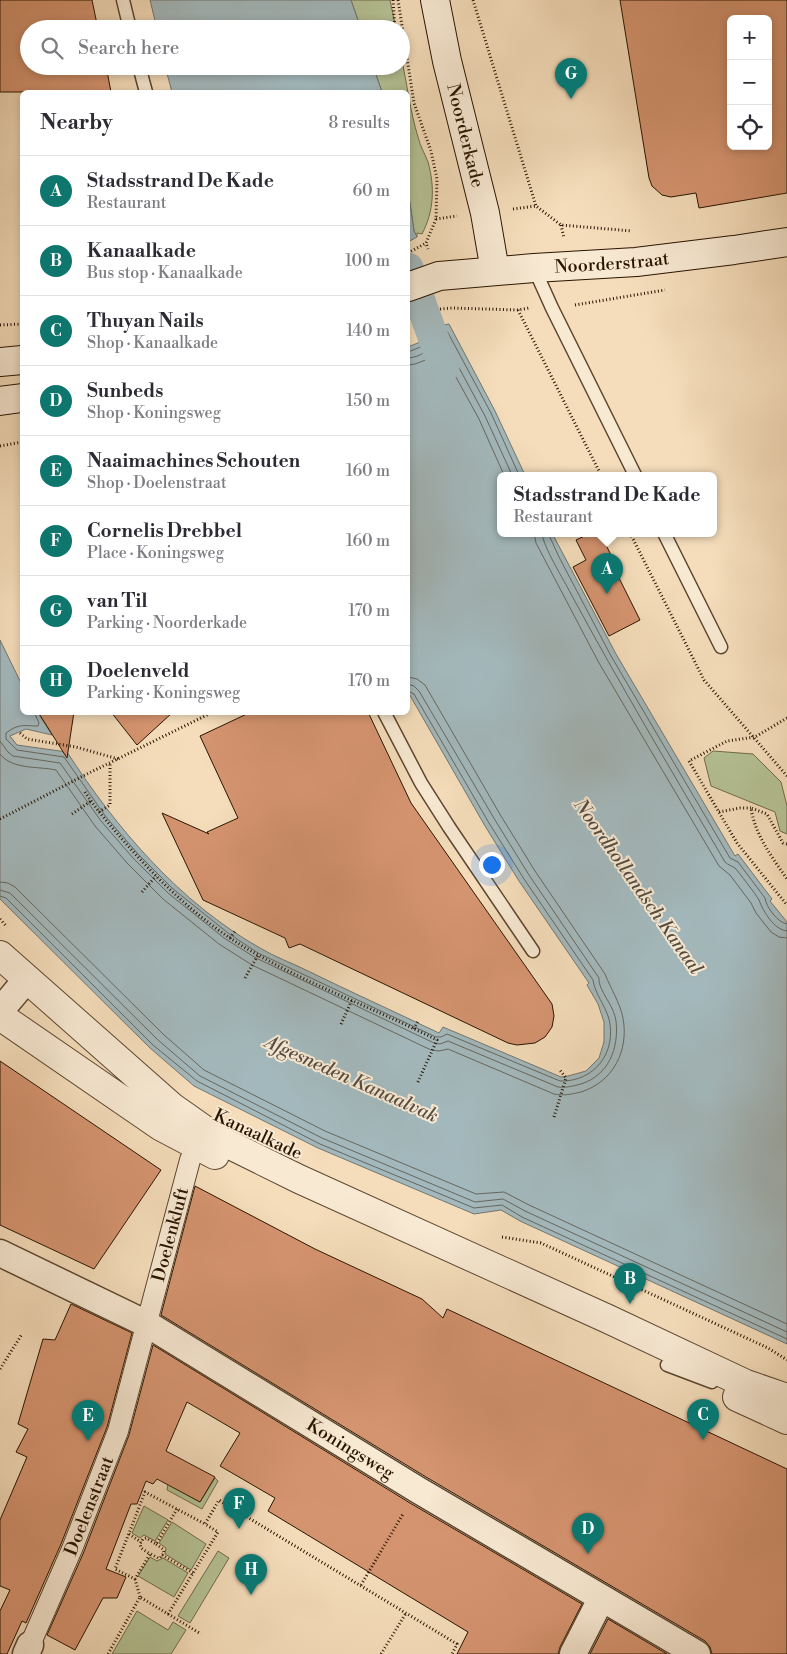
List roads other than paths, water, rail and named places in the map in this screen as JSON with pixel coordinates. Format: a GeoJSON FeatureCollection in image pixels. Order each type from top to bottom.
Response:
{"type":"FeatureCollection","features":[{"type":"Feature","properties":{"kind":"street","name":"Noorderkade"},"geometry":{"type":"LineString","coordinates":[[435,0],[447,61],[485,213],[495,271]]}},
{"type":"Feature","properties":{"kind":"street","name":"Noorderstraat"},"geometry":{"type":"LineString","coordinates":[[410,286],[435,277],[534,268],[636,262],[787,242]]}},
{"type":"Feature","properties":{"kind":"street"},"geometry":{"type":"LineString","coordinates":[[0,362],[20,360]]}},
{"type":"Feature","properties":{"kind":"street"},"geometry":{"type":"LineString","coordinates":[[0,401],[20,398]]}},
{"type":"Feature","properties":{"kind":"street","name":"Kanaalkade"},"geometry":{"type":"LineString","coordinates":[[6,944],[27,979],[172,1107],[216,1138],[308,1183],[608,1319],[746,1384],[787,1398]]}},
{"type":"Feature","properties":{"kind":"street"},"geometry":{"type":"LineString","coordinates":[[0,1011],[27,979]]}},
{"type":"Feature","properties":{"kind":"street"},"geometry":{"type":"LineString","coordinates":[[0,1016],[160,1126],[197,1147],[787,1420]]}},
{"type":"Feature","properties":{"kind":"street","name":"Doelenkluft"},"geometry":{"type":"LineString","coordinates":[[147,1324],[190,1160],[197,1147]]}},
{"type":"Feature","properties":{"kind":"street","name":"Koningsweg"},"geometry":{"type":"LineString","coordinates":[[0,1253],[147,1324],[418,1490],[697,1654]]}},
{"type":"Feature","properties":{"kind":"street","name":"Doelenstraat"},"geometry":{"type":"LineString","coordinates":[[28,1650],[72,1548],[118,1430],[147,1324]]}},
{"type":"Feature","properties":{"kind":"street"},"geometry":{"type":"LineString","coordinates":[[573,1654],[601,1599]]}},
{"type":"Feature","properties":{"kind":"lane"},"geometry":{"type":"LineString","coordinates":[[123,0],[128,20]]}},
{"type":"Feature","properties":{"kind":"lane"},"geometry":{"type":"LineString","coordinates":[[141,75],[145,90]]}},
{"type":"Feature","properties":{"kind":"lane"},"geometry":{"type":"LineString","coordinates":[[534,268],[634,472]]}},
{"type":"Feature","properties":{"kind":"lane"},"geometry":{"type":"LineString","coordinates":[[666,537],[721,647]]}},
{"type":"Feature","properties":{"kind":"lane"},"geometry":{"type":"LineString","coordinates":[[386,715],[421,783],[448,827],[533,950]]}},
{"type":"Feature","properties":{"kind":"lane"},"geometry":{"type":"LineString","coordinates":[[667,1365],[787,1410]]}},
{"type":"Feature","properties":{"kind":"water"},"geometry":{"type":"Polygon","coordinates":[[[150,0],[351,0],[358,20],[155,20],[150,0]]]}},
{"type":"Feature","properties":{"kind":"water"},"geometry":{"type":"Polygon","coordinates":[[[167,75],[376,75],[381,90],[171,90],[167,75]]]}},
{"type":"Feature","properties":{"kind":"water"},"geometry":{"type":"Polygon","coordinates":[[[410,204],[414,231],[417,237],[410,241],[410,204]]]}},
{"type":"Feature","properties":{"kind":"water","name":"Afgesneden Kanaalvak"},"geometry":{"type":"Polygon","coordinates":[[[449,324],[495,411],[524,472],[497,472],[497,537],[554,537],[616,654],[735,856],[738,854],[772,899],[770,901],[787,922],[787,1344],[520,1221],[501,1210],[474,1214],[318,1148],[194,1086],[150,1048],[0,899],[0,640],[20,681],[20,715],[39,715],[52,735],[26,729],[10,736],[17,745],[67,752],[107,809],[152,862],[203,909],[231,930],[272,954],[439,1033],[443,1027],[561,1077],[586,1071],[599,1058],[604,1042],[604,1022],[598,1004],[587,985],[589,983],[519,881],[410,695],[410,346],[420,342],[417,330],[449,324]]]}},
{"type":"Feature","properties":{"kind":"waterway","name":"Noordhollandsch Kanaal"},"geometry":{"type":"LineString","coordinates":[[410,274],[444,367]]}},
{"type":"Feature","properties":{"kind":"place","name":"van Til"},"geometry":{"type":"Point","coordinates":[571,99]}},
{"type":"Feature","properties":{"kind":"place","name":"Stadsstrand De Kade"},"geometry":{"type":"Point","coordinates":[607,594]}},
{"type":"Feature","properties":{"kind":"place","name":"Kanaalkade"},"geometry":{"type":"Point","coordinates":[630,1304]}},
{"type":"Feature","properties":{"kind":"place","name":"Thuyan Nails"},"geometry":{"type":"Point","coordinates":[703,1440]}},
{"type":"Feature","properties":{"kind":"place","name":"Naaimachines Schouten"},"geometry":{"type":"Point","coordinates":[88,1441]}},
{"type":"Feature","properties":{"kind":"place","name":"Cornelis Drebbel"},"geometry":{"type":"Point","coordinates":[239,1529]}},
{"type":"Feature","properties":{"kind":"place","name":"Sunbeds"},"geometry":{"type":"Point","coordinates":[588,1554]}},
{"type":"Feature","properties":{"kind":"place","name":"Doelenveld"},"geometry":{"type":"Point","coordinates":[251,1595]}}]}
